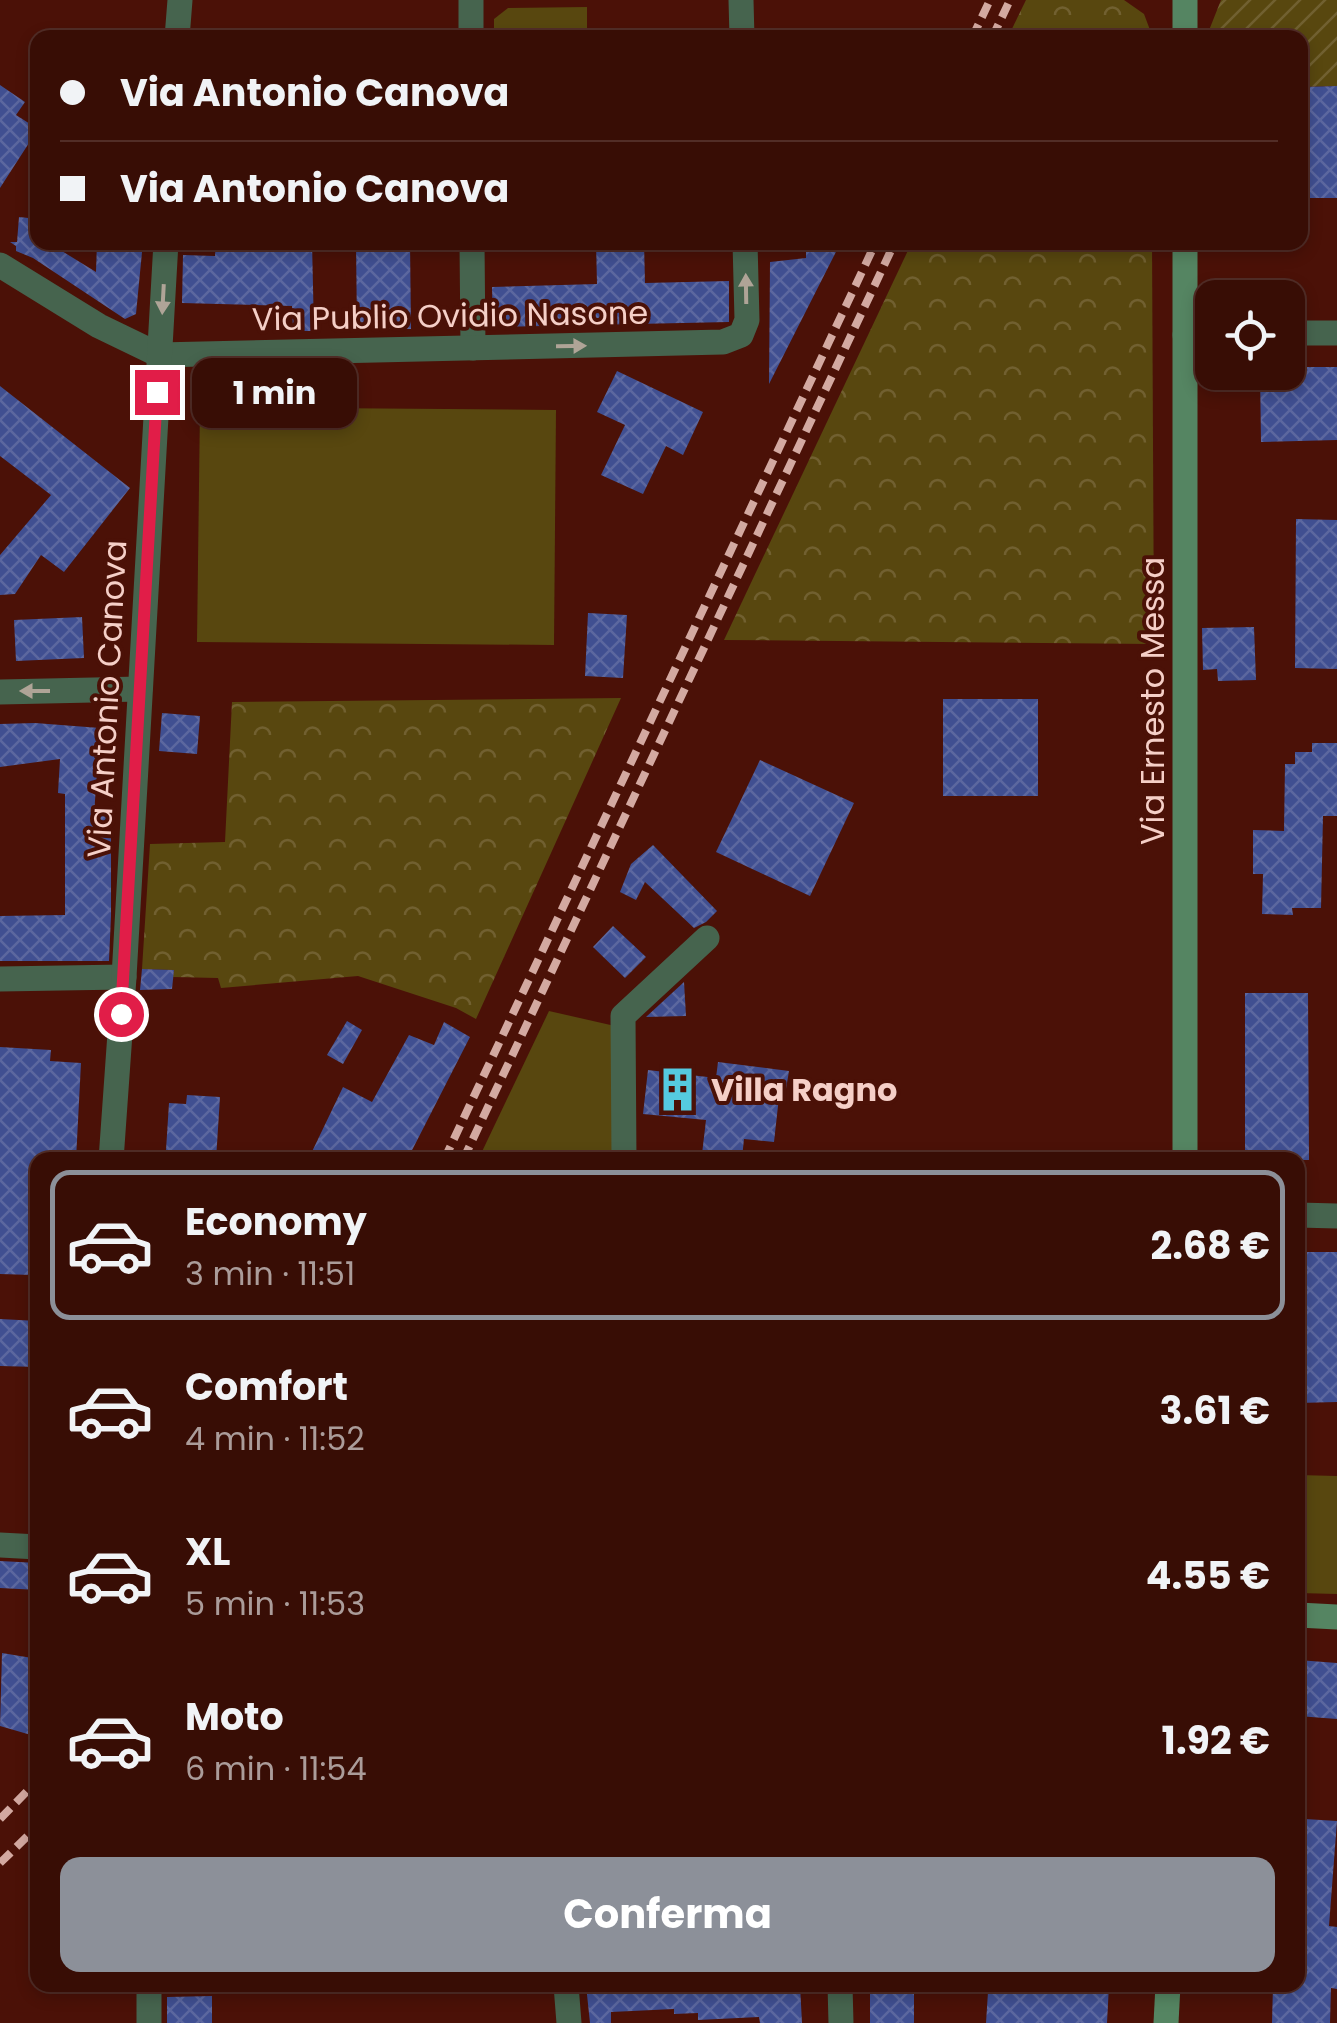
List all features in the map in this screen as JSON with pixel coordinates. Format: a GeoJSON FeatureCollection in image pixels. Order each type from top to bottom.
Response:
{"type":"FeatureCollection","features":[{"type":"Feature","properties":{"kind":"street"},"geometry":{"type":"LineString","coordinates":[[178,30],[180,0]]}},
{"type":"Feature","properties":{"kind":"street"},"geometry":{"type":"LineString","coordinates":[[471,0],[471,30]]}},
{"type":"Feature","properties":{"kind":"street"},"geometry":{"type":"LineString","coordinates":[[740,0],[742,30]]}},
{"type":"Feature","properties":{"kind":"street"},"geometry":{"type":"LineString","coordinates":[[1185,0],[1185,30]]}},
{"type":"Feature","properties":{"kind":"street","name":"Via Antonio Canova"},"geometry":{"type":"LineString","coordinates":[[112,1152],[166,250]]}},
{"type":"Feature","properties":{"kind":"street"},"geometry":{"type":"LineString","coordinates":[[472,250],[473,348]]}},
{"type":"Feature","properties":{"kind":"street","name":"Via Publio Ovidio Nasone"},"geometry":{"type":"LineString","coordinates":[[159,354],[723,342],[741,335],[747,320],[745,250]]}},
{"type":"Feature","properties":{"kind":"street","name":"Via Ernesto Messa"},"geometry":{"type":"LineString","coordinates":[[1185,250],[1185,1152]]}},
{"type":"Feature","properties":{"kind":"street"},"geometry":{"type":"LineString","coordinates":[[0,265],[99,326],[159,354]]}},
{"type":"Feature","properties":{"kind":"street"},"geometry":{"type":"LineString","coordinates":[[1305,334],[1337,333]]}},
{"type":"Feature","properties":{"kind":"street"},"geometry":{"type":"LineString","coordinates":[[1185,335],[1195,335]]}},
{"type":"Feature","properties":{"kind":"street"},"geometry":{"type":"LineString","coordinates":[[0,692],[140,690]]}},
{"type":"Feature","properties":{"kind":"street"},"geometry":{"type":"LineString","coordinates":[[624,1152],[623,1016],[707,938]]}},
{"type":"Feature","properties":{"kind":"street"},"geometry":{"type":"LineString","coordinates":[[0,979],[124,978]]}},
{"type":"Feature","properties":{"kind":"street"},"geometry":{"type":"LineString","coordinates":[[1305,1215],[1337,1216]]}},
{"type":"Feature","properties":{"kind":"street"},"geometry":{"type":"LineString","coordinates":[[0,1545],[30,1547]]}},
{"type":"Feature","properties":{"kind":"street"},"geometry":{"type":"LineString","coordinates":[[1305,1615],[1337,1617]]}},
{"type":"Feature","properties":{"kind":"street"},"geometry":{"type":"LineString","coordinates":[[149,1992],[149,2023]]}},
{"type":"Feature","properties":{"kind":"street"},"geometry":{"type":"LineString","coordinates":[[567,1992],[569,2023]]}},
{"type":"Feature","properties":{"kind":"street"},"geometry":{"type":"LineString","coordinates":[[840,1992],[841,2023]]}},
{"type":"Feature","properties":{"kind":"street"},"geometry":{"type":"LineString","coordinates":[[1166,2023],[1168,1992]]}},
{"type":"Feature","properties":{"kind":"green space"},"geometry":{"type":"Polygon","coordinates":[[[1026,0],[1124,0],[1144,14],[1150,30],[1011,30],[1026,0]]]}},
{"type":"Feature","properties":{"kind":"green space"},"geometry":{"type":"Polygon","coordinates":[[[1221,0],[1337,0],[1337,86],[1308,87],[1308,30],[1209,30],[1221,0]]]}},
{"type":"Feature","properties":{"kind":"green space"},"geometry":{"type":"Polygon","coordinates":[[[587,7],[587,30],[494,30],[494,19],[508,8],[587,7]]]}},
{"type":"Feature","properties":{"kind":"green space"},"geometry":{"type":"Polygon","coordinates":[[[908,250],[1152,250],[1154,644],[724,640],[908,250]]]}},
{"type":"Feature","properties":{"kind":"green space"},"geometry":{"type":"Polygon","coordinates":[[[200,407],[556,410],[554,645],[197,642],[200,407]]]}},
{"type":"Feature","properties":{"kind":"green space"},"geometry":{"type":"Polygon","coordinates":[[[621,698],[476,1019],[456,1008],[358,976],[221,988],[218,978],[173,977],[174,970],[142,969],[150,844],[225,842],[232,702],[621,698]]]}},
{"type":"Feature","properties":{"kind":"green space"},"geometry":{"type":"Polygon","coordinates":[[[549,1011],[615,1026],[613,1152],[482,1152],[549,1011]]]}},
{"type":"Feature","properties":{"kind":"green space"},"geometry":{"type":"Polygon","coordinates":[[[1305,1475],[1337,1476],[1337,1594],[1305,1593],[1305,1475]]]}},
{"type":"Feature","properties":{"kind":"building"},"geometry":{"type":"Polygon","coordinates":[[[0,85],[25,102],[16,115],[30,124],[30,141],[0,188],[0,85]]]}},
{"type":"Feature","properties":{"kind":"building"},"geometry":{"type":"Polygon","coordinates":[[[1337,86],[1337,198],[1308,198],[1308,87],[1337,86]]]}},
{"type":"Feature","properties":{"kind":"building"},"geometry":{"type":"Polygon","coordinates":[[[19,217],[30,218],[30,250],[60,250],[96,272],[97,250],[142,250],[136,314],[125,319],[33,258],[16,251],[10,242],[17,242],[19,217]]]}},
{"type":"Feature","properties":{"kind":"building"},"geometry":{"type":"Polygon","coordinates":[[[215,250],[312,250],[314,331],[293,331],[292,306],[182,303],[183,255],[215,256],[215,250]]]}},
{"type":"Feature","properties":{"kind":"building"},"geometry":{"type":"Polygon","coordinates":[[[356,250],[410,250],[411,329],[357,329],[356,250]]]}},
{"type":"Feature","properties":{"kind":"building"},"geometry":{"type":"Polygon","coordinates":[[[596,250],[644,250],[645,283],[729,281],[729,322],[493,327],[492,287],[597,284],[596,250]]]}},
{"type":"Feature","properties":{"kind":"building"},"geometry":{"type":"Polygon","coordinates":[[[806,250],[837,250],[769,384],[770,262],[806,258],[806,250]]]}},
{"type":"Feature","properties":{"kind":"building"},"geometry":{"type":"Polygon","coordinates":[[[1305,367],[1337,367],[1337,440],[1261,442],[1260,390],[1305,390],[1305,367]]]}},
{"type":"Feature","properties":{"kind":"building"},"geometry":{"type":"Polygon","coordinates":[[[617,371],[703,412],[683,455],[666,446],[643,494],[601,475],[625,425],[597,412],[617,371]]]}},
{"type":"Feature","properties":{"kind":"building"},"geometry":{"type":"Polygon","coordinates":[[[0,386],[130,488],[64,572],[41,555],[15,594],[0,595],[0,555],[51,495],[0,456],[0,386]]]}},
{"type":"Feature","properties":{"kind":"building"},"geometry":{"type":"Polygon","coordinates":[[[1296,519],[1337,520],[1337,669],[1295,668],[1296,519]]]}},
{"type":"Feature","properties":{"kind":"building"},"geometry":{"type":"Polygon","coordinates":[[[588,613],[627,615],[623,678],[585,676],[588,613]]]}},
{"type":"Feature","properties":{"kind":"building"},"geometry":{"type":"Polygon","coordinates":[[[82,617],[84,658],[16,661],[14,620],[82,617]]]}},
{"type":"Feature","properties":{"kind":"building"},"geometry":{"type":"Polygon","coordinates":[[[1254,627],[1256,680],[1218,681],[1217,669],[1203,670],[1202,628],[1254,627]]]}},
{"type":"Feature","properties":{"kind":"building"},"geometry":{"type":"Polygon","coordinates":[[[943,699],[1038,699],[1038,796],[943,796],[943,699]]]}},
{"type":"Feature","properties":{"kind":"building"},"geometry":{"type":"Polygon","coordinates":[[[162,713],[200,716],[197,754],[159,751],[162,713]]]}},
{"type":"Feature","properties":{"kind":"building"},"geometry":{"type":"Polygon","coordinates":[[[0,724],[100,728],[94,815],[111,815],[109,961],[0,961],[0,916],[65,915],[65,794],[58,793],[60,759],[0,767],[0,724]]]}},
{"type":"Feature","properties":{"kind":"building"},"geometry":{"type":"Polygon","coordinates":[[[1312,743],[1337,743],[1337,816],[1323,816],[1321,908],[1292,908],[1293,915],[1262,914],[1263,874],[1253,874],[1253,830],[1284,831],[1285,764],[1295,764],[1295,752],[1312,752],[1312,743]]]}},
{"type":"Feature","properties":{"kind":"building"},"geometry":{"type":"Polygon","coordinates":[[[760,760],[854,803],[810,896],[716,852],[760,760]]]}},
{"type":"Feature","properties":{"kind":"building"},"geometry":{"type":"Polygon","coordinates":[[[653,845],[717,911],[706,922],[694,928],[645,882],[636,900],[620,892],[631,864],[653,845]]]}},
{"type":"Feature","properties":{"kind":"building"},"geometry":{"type":"Polygon","coordinates":[[[613,926],[646,957],[625,978],[593,947],[613,926]]]}},
{"type":"Feature","properties":{"kind":"building"},"geometry":{"type":"Polygon","coordinates":[[[142,969],[174,970],[172,989],[140,990],[142,969]]]}},
{"type":"Feature","properties":{"kind":"building"},"geometry":{"type":"Polygon","coordinates":[[[684,982],[686,1016],[646,1017],[684,982]]]}},
{"type":"Feature","properties":{"kind":"building"},"geometry":{"type":"Polygon","coordinates":[[[1245,993],[1308,993],[1309,1160],[1305,1160],[1305,1152],[1245,1152],[1245,993]]]}},
{"type":"Feature","properties":{"kind":"building"},"geometry":{"type":"Polygon","coordinates":[[[347,1021],[362,1030],[343,1064],[327,1055],[347,1021]]]}},
{"type":"Feature","properties":{"kind":"building"},"geometry":{"type":"Polygon","coordinates":[[[444,1022],[470,1037],[411,1152],[312,1152],[343,1087],[372,1102],[409,1035],[434,1045],[444,1022]]]}},
{"type":"Feature","properties":{"kind":"building"},"geometry":{"type":"Polygon","coordinates":[[[0,1047],[51,1050],[50,1061],[81,1063],[76,1152],[30,1152],[30,1275],[0,1274],[0,1047]]]}},
{"type":"Feature","properties":{"kind":"building"},"geometry":{"type":"Polygon","coordinates":[[[718,1062],[789,1071],[786,1089],[780,1088],[774,1142],[744,1139],[743,1152],[702,1152],[706,1120],[643,1114],[648,1070],[716,1078],[718,1062]]]}},
{"type":"Feature","properties":{"kind":"building"},"geometry":{"type":"Polygon","coordinates":[[[187,1095],[220,1097],[217,1152],[166,1150],[169,1103],[186,1104],[187,1095]]]}},
{"type":"Feature","properties":{"kind":"building"},"geometry":{"type":"Polygon","coordinates":[[[1305,1252],[1337,1252],[1337,1402],[1305,1403],[1305,1252]]]}},
{"type":"Feature","properties":{"kind":"building"},"geometry":{"type":"Polygon","coordinates":[[[0,1319],[30,1321],[30,1367],[0,1366],[0,1319]]]}},
{"type":"Feature","properties":{"kind":"building"},"geometry":{"type":"Polygon","coordinates":[[[0,1561],[30,1563],[30,1590],[0,1588],[0,1561]]]}},
{"type":"Feature","properties":{"kind":"building"},"geometry":{"type":"Polygon","coordinates":[[[2,1653],[30,1658],[30,1735],[0,1726],[2,1653]]]}},
{"type":"Feature","properties":{"kind":"building"},"geometry":{"type":"Polygon","coordinates":[[[1305,1661],[1337,1663],[1337,1719],[1305,1717],[1305,1661]]]}},
{"type":"Feature","properties":{"kind":"building"},"geometry":{"type":"Polygon","coordinates":[[[1305,1819],[1337,1821],[1329,1926],[1337,1927],[1337,1989],[1331,1988],[1330,2023],[1272,2023],[1273,1992],[1305,1992],[1305,1819]]]}},
{"type":"Feature","properties":{"kind":"building"},"geometry":{"type":"Polygon","coordinates":[[[587,1992],[800,1992],[802,2023],[760,2023],[759,2017],[698,2020],[698,2013],[674,2014],[674,2009],[611,2012],[611,2023],[590,2023],[587,1992]]]}},
{"type":"Feature","properties":{"kind":"building"},"geometry":{"type":"Polygon","coordinates":[[[870,1992],[914,1992],[914,2023],[870,2023],[870,1992]]]}},
{"type":"Feature","properties":{"kind":"building"},"geometry":{"type":"Polygon","coordinates":[[[988,1992],[1109,1992],[1107,2023],[986,2023],[988,1992]]]}},
{"type":"Feature","properties":{"kind":"building"},"geometry":{"type":"Polygon","coordinates":[[[212,1996],[212,2023],[167,2023],[167,1997],[212,1996]]]}},
{"type":"Feature","properties":{"kind":"railway"},"geometry":{"type":"LineString","coordinates":[[976,30],[990,0]]}},
{"type":"Feature","properties":{"kind":"railway"},"geometry":{"type":"LineString","coordinates":[[996,30],[1010,0]]}},
{"type":"Feature","properties":{"kind":"railway"},"geometry":{"type":"LineString","coordinates":[[448,1152],[872,250]]}},
{"type":"Feature","properties":{"kind":"railway"},"geometry":{"type":"LineString","coordinates":[[467,1152],[891,250]]}},
{"type":"Feature","properties":{"kind":"railway"},"geometry":{"type":"LineString","coordinates":[[0,1819],[30,1788]]}},
{"type":"Feature","properties":{"kind":"railway"},"geometry":{"type":"LineString","coordinates":[[0,1863],[30,1834]]}},
{"type":"Feature","properties":{"kind":"place","name":"Villa Ragno"},"geometry":{"type":"Point","coordinates":[678,1090]}},
{"type":"Feature","properties":{"kind":"route"},"geometry":{"type":"LineString","coordinates":[[121,1014],[157,392]]}}]}
